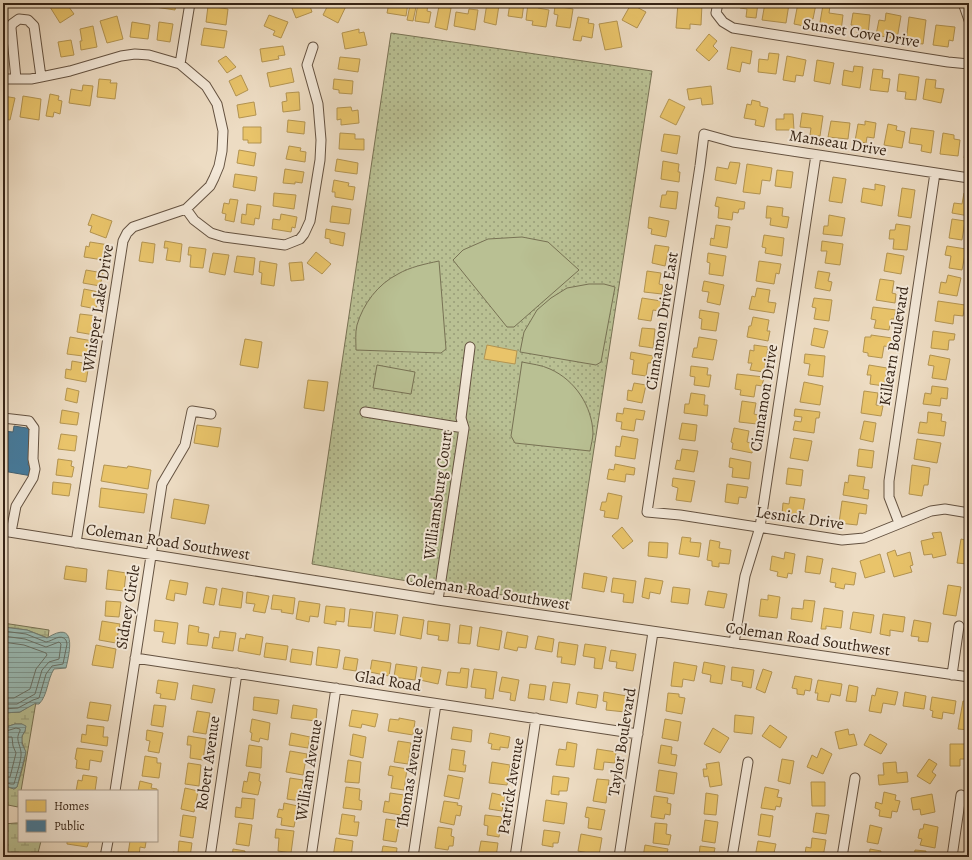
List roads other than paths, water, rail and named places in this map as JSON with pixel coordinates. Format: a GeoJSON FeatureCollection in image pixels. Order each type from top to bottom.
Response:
{"type":"FeatureCollection","features":[{"type":"Feature","properties":{"kind":"street"},"geometry":{"type":"LineString","coordinates":[[180,64],[190,3]]}},
{"type":"Feature","properties":{"kind":"street","name":"Sunset Cove Drive"},"geometry":{"type":"LineString","coordinates":[[718,3],[716,13],[723,22],[733,28],[969,64]]}},
{"type":"Feature","properties":{"kind":"street"},"geometry":{"type":"LineString","coordinates":[[963,3],[969,20]]}},
{"type":"Feature","properties":{"kind":"street"},"geometry":{"type":"LineString","coordinates":[[16,79],[10,28],[12,24],[19,19],[28,20],[34,26],[41,77]]}},
{"type":"Feature","properties":{"kind":"street"},"geometry":{"type":"LineString","coordinates":[[186,209],[194,220],[211,233],[224,237],[285,245],[300,239],[304,234],[310,222],[320,160],[321,140],[318,104],[307,65],[313,47]]}},
{"type":"Feature","properties":{"kind":"street","name":"Whisper Lake Drive"},"geometry":{"type":"LineString","coordinates":[[3,79],[41,77],[70,71],[121,56],[135,54],[149,55],[180,64],[206,86],[219,111],[223,131],[222,151],[219,166],[210,186],[186,209],[135,226],[127,233],[123,242],[76,543]]}},
{"type":"Feature","properties":{"kind":"street","name":"Manseau Drive"},"geometry":{"type":"LineString","coordinates":[[704,134],[733,142],[816,156],[969,178]]}},
{"type":"Feature","properties":{"kind":"street","name":"Cinnamon Drive East"},"geometry":{"type":"LineString","coordinates":[[647,512],[696,197],[704,134]]}},
{"type":"Feature","properties":{"kind":"street","name":"Cinnamon Drive"},"geometry":{"type":"LineString","coordinates":[[734,643],[745,576],[760,527],[816,156]]}},
{"type":"Feature","properties":{"kind":"street","name":"Killearn Boulevard"},"geometry":{"type":"LineString","coordinates":[[899,523],[889,497],[889,481],[935,173]]}},
{"type":"Feature","properties":{"kind":"street","name":"Williamsburg Court"},"geometry":{"type":"LineString","coordinates":[[438,600],[464,428],[461,418],[470,347]]}},
{"type":"Feature","properties":{"kind":"street","name":"Sidney Circle"},"geometry":{"type":"LineString","coordinates":[[115,790],[162,484],[185,445],[192,411],[211,414]]}},
{"type":"Feature","properties":{"kind":"street"},"geometry":{"type":"LineString","coordinates":[[365,412],[464,428]]}},
{"type":"Feature","properties":{"kind":"street"},"geometry":{"type":"LineString","coordinates":[[3,418],[29,422],[34,428],[32,459],[35,469],[33,478],[16,506],[7,532]]}},
{"type":"Feature","properties":{"kind":"street","name":"Lesnick Drive"},"geometry":{"type":"LineString","coordinates":[[647,512],[680,515],[834,540],[864,538],[931,511],[938,510],[969,513]]}},
{"type":"Feature","properties":{"kind":"street","name":"Coleman Road Southwest"},"geometry":{"type":"LineString","coordinates":[[7,532],[438,600],[969,677]]}},
{"type":"Feature","properties":{"kind":"street"},"geometry":{"type":"LineString","coordinates":[[952,675],[959,626]]}},
{"type":"Feature","properties":{"kind":"street","name":"Taylor Boulevard"},"geometry":{"type":"LineString","coordinates":[[619,857],[653,632]]}},
{"type":"Feature","properties":{"kind":"street","name":"Glad Road"},"geometry":{"type":"LineString","coordinates":[[135,658],[638,734]]}},
{"type":"Feature","properties":{"kind":"street","name":"Robert Avenue"},"geometry":{"type":"LineString","coordinates":[[210,857],[237,673]]}},
{"type":"Feature","properties":{"kind":"street","name":"William Avenue"},"geometry":{"type":"LineString","coordinates":[[311,857],[336,688]]}},
{"type":"Feature","properties":{"kind":"street","name":"Thomas Avenue"},"geometry":{"type":"LineString","coordinates":[[413,857],[436,704]]}},
{"type":"Feature","properties":{"kind":"street","name":"Patrick Avenue"},"geometry":{"type":"LineString","coordinates":[[515,857],[536,718]]}},
{"type":"Feature","properties":{"kind":"street"},"geometry":{"type":"LineString","coordinates":[[732,857],[748,762]]}},
{"type":"Feature","properties":{"kind":"street"},"geometry":{"type":"LineString","coordinates":[[842,857],[854,778]]}},
{"type":"Feature","properties":{"kind":"street"},"geometry":{"type":"LineString","coordinates":[[952,857],[961,796]]}},
{"type":"Feature","properties":{"kind":"street"},"geometry":{"type":"LineString","coordinates":[[105,857],[108,842]]}},
{"type":"Feature","properties":{"kind":"water"},"geometry":{"type":"Polygon","coordinates":[[[3,627],[27,630],[47,638],[63,632],[67,635],[69,640],[70,646],[66,668],[54,669],[46,692],[39,704],[36,703],[20,712],[3,713],[3,627]]]}},
{"type":"Feature","properties":{"kind":"water"},"geometry":{"type":"Polygon","coordinates":[[[15,724],[22,724],[26,726],[22,736],[22,744],[26,752],[17,787],[14,789],[3,785],[3,728],[15,724]]]}}]}
